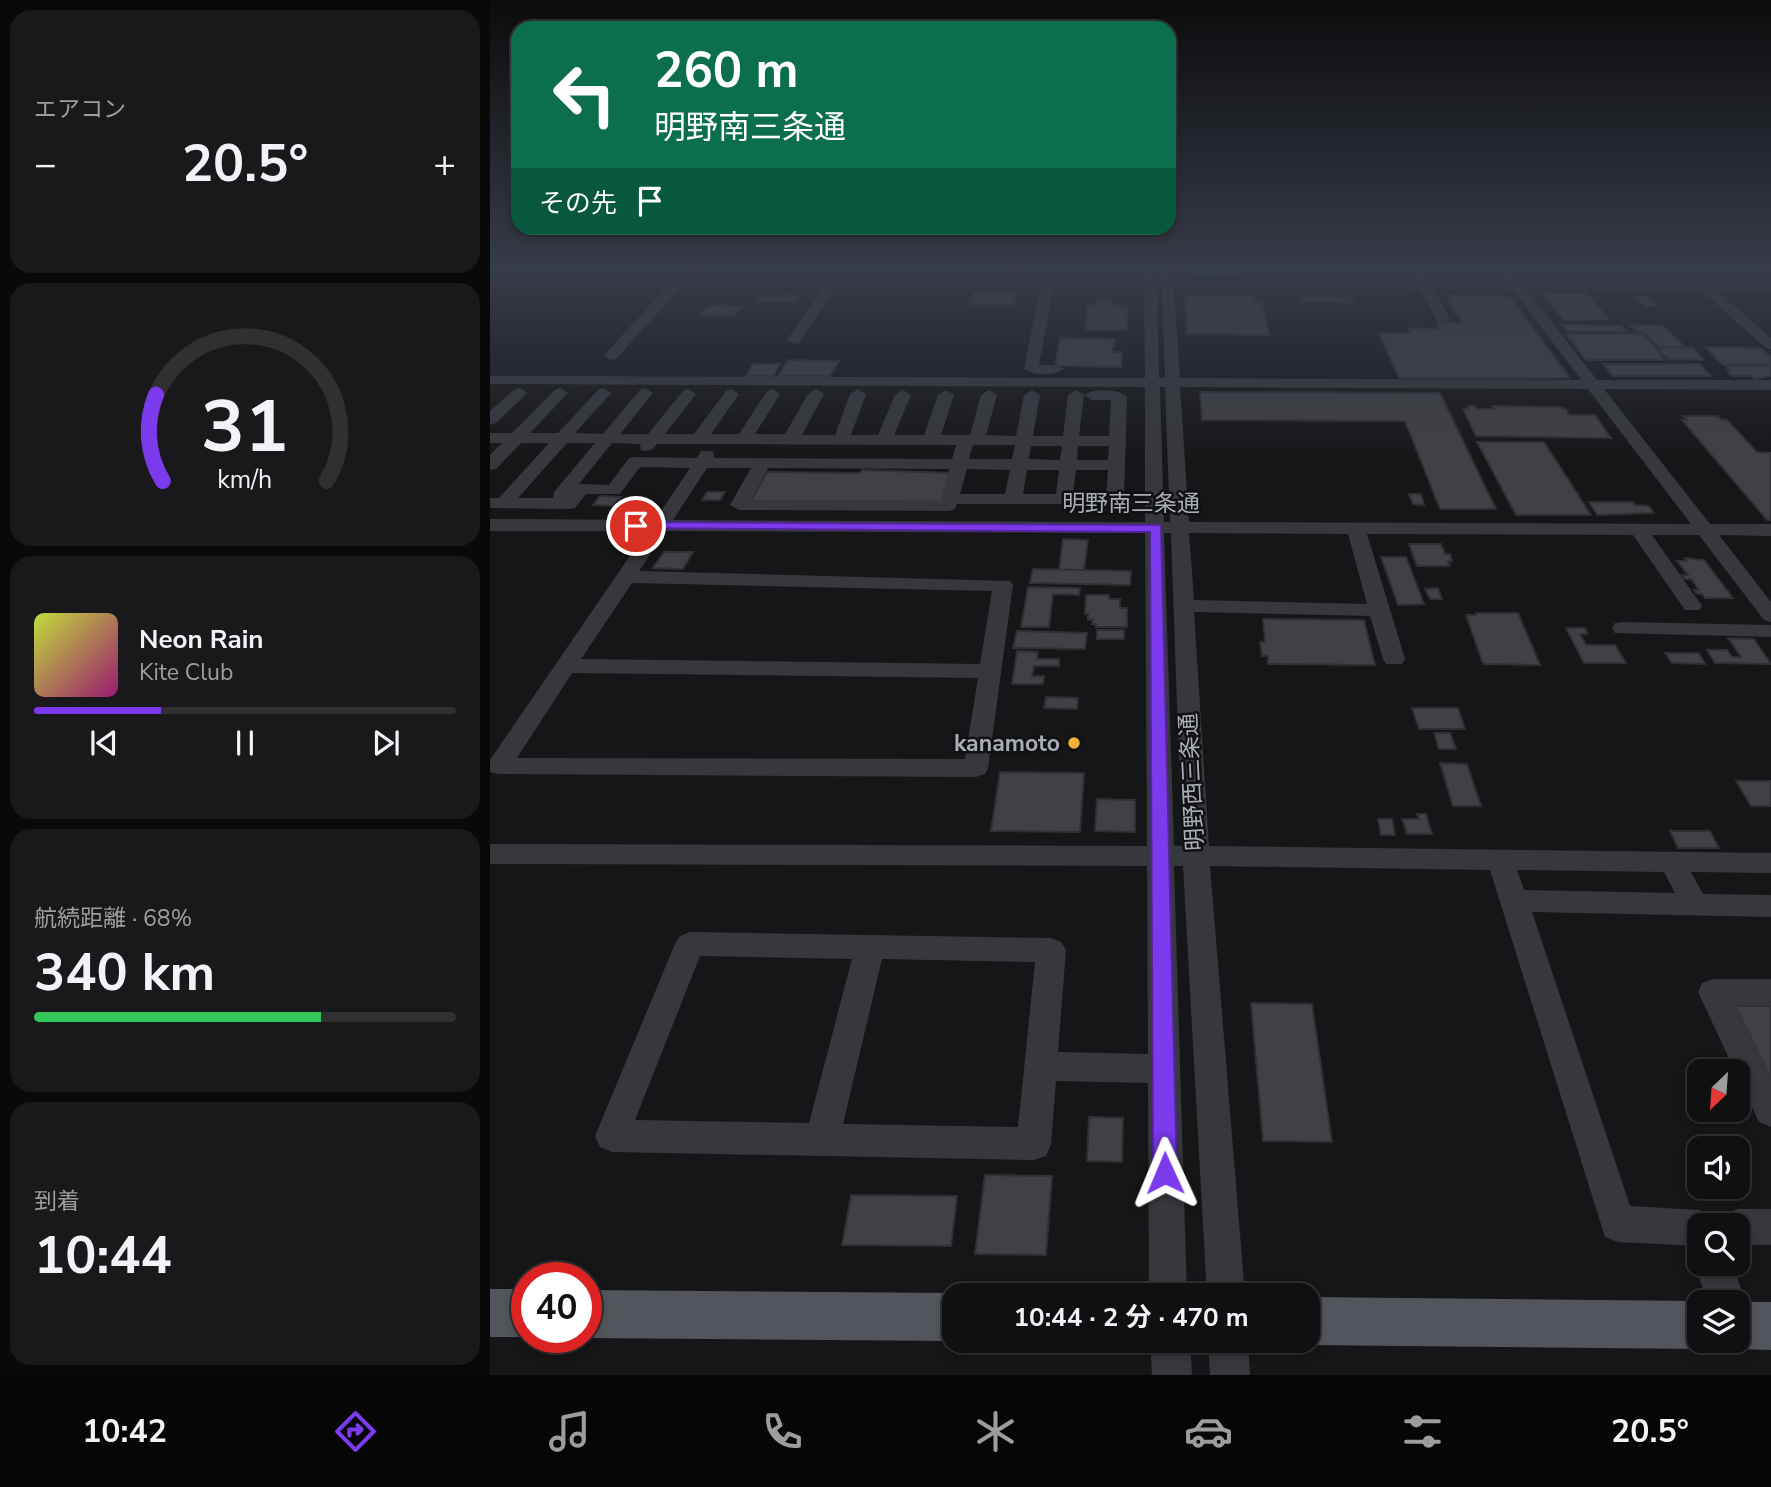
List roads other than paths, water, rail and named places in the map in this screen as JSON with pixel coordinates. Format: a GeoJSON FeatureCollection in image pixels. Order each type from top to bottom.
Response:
{"type":"FeatureCollection","features":[{"type":"Feature","properties":{"kind":"main road"},"geometry":{"type":"LineString","coordinates":[[490,1313],[511,1313]]}},
{"type":"Feature","properties":{"kind":"main road"},"geometry":{"type":"LineString","coordinates":[[602,1314],[942,1317]]}},
{"type":"Feature","properties":{"kind":"main road"},"geometry":{"type":"LineString","coordinates":[[1320,1321],[1687,1325]]}},
{"type":"Feature","properties":{"kind":"main road"},"geometry":{"type":"LineString","coordinates":[[1750,1325],[1771,1326]]}},
{"type":"Feature","properties":{"kind":"street"},"geometry":{"type":"LineString","coordinates":[[611,356],[633,332]]}},
{"type":"Feature","properties":{"kind":"street"},"geometry":{"type":"LineString","coordinates":[[793,340],[798,332]]}},
{"type":"Feature","properties":{"kind":"street"},"geometry":{"type":"LineString","coordinates":[[1038,332],[1031,369],[1102,370],[1101,383]]}},
{"type":"Feature","properties":{"kind":"street","name":"明野西三条通"},"geometry":{"type":"LineString","coordinates":[[1161,332],[1167,528],[1159,856],[1168,1283]]}},
{"type":"Feature","properties":{"kind":"street"},"geometry":{"type":"LineString","coordinates":[[1553,332],[1708,530],[1771,616]]}},
{"type":"Feature","properties":{"kind":"street"},"geometry":{"type":"LineString","coordinates":[[1756,332],[1771,345]]}},
{"type":"Feature","properties":{"kind":"street"},"geometry":{"type":"LineString","coordinates":[[490,380],[1771,385]]}},
{"type":"Feature","properties":{"kind":"street"},"geometry":{"type":"LineString","coordinates":[[490,393],[1119,396],[1115,500],[950,499]]}},
{"type":"Feature","properties":{"kind":"street"},"geometry":{"type":"LineString","coordinates":[[490,420],[519,393]]}},
{"type":"Feature","properties":{"kind":"street"},"geometry":{"type":"LineString","coordinates":[[497,503],[563,438],[603,393]]}},
{"type":"Feature","properties":{"kind":"street"},"geometry":{"type":"LineString","coordinates":[[553,504],[645,393]]}},
{"type":"Feature","properties":{"kind":"street"},"geometry":{"type":"LineString","coordinates":[[497,503],[569,504],[581,489],[614,490],[688,394]]}},
{"type":"Feature","properties":{"kind":"street"},"geometry":{"type":"LineString","coordinates":[[625,577],[1003,585],[976,768],[499,766],[625,577],[702,463],[708,439],[731,394]]}},
{"type":"Feature","properties":{"kind":"street"},"geometry":{"type":"LineString","coordinates":[[744,439],[772,394]]}},
{"type":"Feature","properties":{"kind":"street"},"geometry":{"type":"LineString","coordinates":[[791,439],[816,394]]}},
{"type":"Feature","properties":{"kind":"street"},"geometry":{"type":"LineString","coordinates":[[841,440],[858,394]]}},
{"type":"Feature","properties":{"kind":"street"},"geometry":{"type":"LineString","coordinates":[[884,440],[903,395]]}},
{"type":"Feature","properties":{"kind":"street"},"geometry":{"type":"LineString","coordinates":[[931,440],[946,395]]}},
{"type":"Feature","properties":{"kind":"street"},"geometry":{"type":"LineString","coordinates":[[763,463],[739,505],[948,506],[960,464],[989,395]]}},
{"type":"Feature","properties":{"kind":"street"},"geometry":{"type":"LineString","coordinates":[[1013,499],[1032,395]]}},
{"type":"Feature","properties":{"kind":"street"},"geometry":{"type":"LineString","coordinates":[[1064,499],[1076,395]]}},
{"type":"Feature","properties":{"kind":"street"},"geometry":{"type":"LineString","coordinates":[[490,438],[1118,441]]}},
{"type":"Feature","properties":{"kind":"street"},"geometry":{"type":"LineString","coordinates":[[802,463],[813,440]]}},
{"type":"Feature","properties":{"kind":"street"},"geometry":{"type":"LineString","coordinates":[[635,463],[1117,465]]}},
{"type":"Feature","properties":{"kind":"street","name":"明野南三条通"},"geometry":{"type":"LineString","coordinates":[[490,525],[1708,530],[1767,535]]}},
{"type":"Feature","properties":{"kind":"street","name":"明野西三条通"},"geometry":{"type":"LineString","coordinates":[[1167,528],[1182,606],[1225,1283]]}},
{"type":"Feature","properties":{"kind":"street"},"geometry":{"type":"LineString","coordinates":[[1356,529],[1394,659]]}},
{"type":"Feature","properties":{"kind":"street"},"geometry":{"type":"LineString","coordinates":[[1640,530],[1692,606]]}},
{"type":"Feature","properties":{"kind":"street"},"geometry":{"type":"LineString","coordinates":[[1182,606],[1379,610]]}},
{"type":"Feature","properties":{"kind":"street"},"geometry":{"type":"LineString","coordinates":[[1623,628],[1771,631]]}},
{"type":"Feature","properties":{"kind":"street"},"geometry":{"type":"LineString","coordinates":[[566,666],[991,671]]}},
{"type":"Feature","properties":{"kind":"street"},"geometry":{"type":"LineString","coordinates":[[490,854],[1196,856],[1771,863]]}},
{"type":"Feature","properties":{"kind":"street"},"geometry":{"type":"LineString","coordinates":[[1500,859],[1618,1224],[1687,1227]]}},
{"type":"Feature","properties":{"kind":"street"},"geometry":{"type":"LineString","coordinates":[[1672,862],[1695,905]]}},
{"type":"Feature","properties":{"kind":"street"},"geometry":{"type":"LineString","coordinates":[[690,944],[870,946],[1051,950],[1034,1144],[612,1136],[690,944]]}},
{"type":"Feature","properties":{"kind":"street"},"geometry":{"type":"LineString","coordinates":[[822,1139],[870,946]]}},
{"type":"Feature","properties":{"kind":"street"},"geometry":{"type":"LineString","coordinates":[[1041,1066],[1163,1069]]}},
{"type":"Feature","properties":{"kind":"street"},"geometry":{"type":"LineString","coordinates":[[1750,1227],[1771,1227]]}},
{"type":"Feature","properties":{"kind":"street"},"geometry":{"type":"LineString","coordinates":[[1170,1353],[1171,1375]]}},
{"type":"Feature","properties":{"kind":"street"},"geometry":{"type":"LineString","coordinates":[[1229,1353],[1230,1375]]}},
{"type":"Feature","properties":{"kind":"lane"},"geometry":{"type":"LineString","coordinates":[[490,465],[560,393]]}},
{"type":"Feature","properties":{"kind":"lane"},"geometry":{"type":"LineString","coordinates":[[1513,901],[1771,906]]}},
{"type":"Feature","properties":{"kind":"lane"},"geometry":{"type":"LineString","coordinates":[[1771,992],[1713,992],[1771,1111]]}},
{"type":"Feature","properties":{"kind":"place","name":"kanamoto"},"geometry":{"type":"Point","coordinates":[1074,743]}}]}
